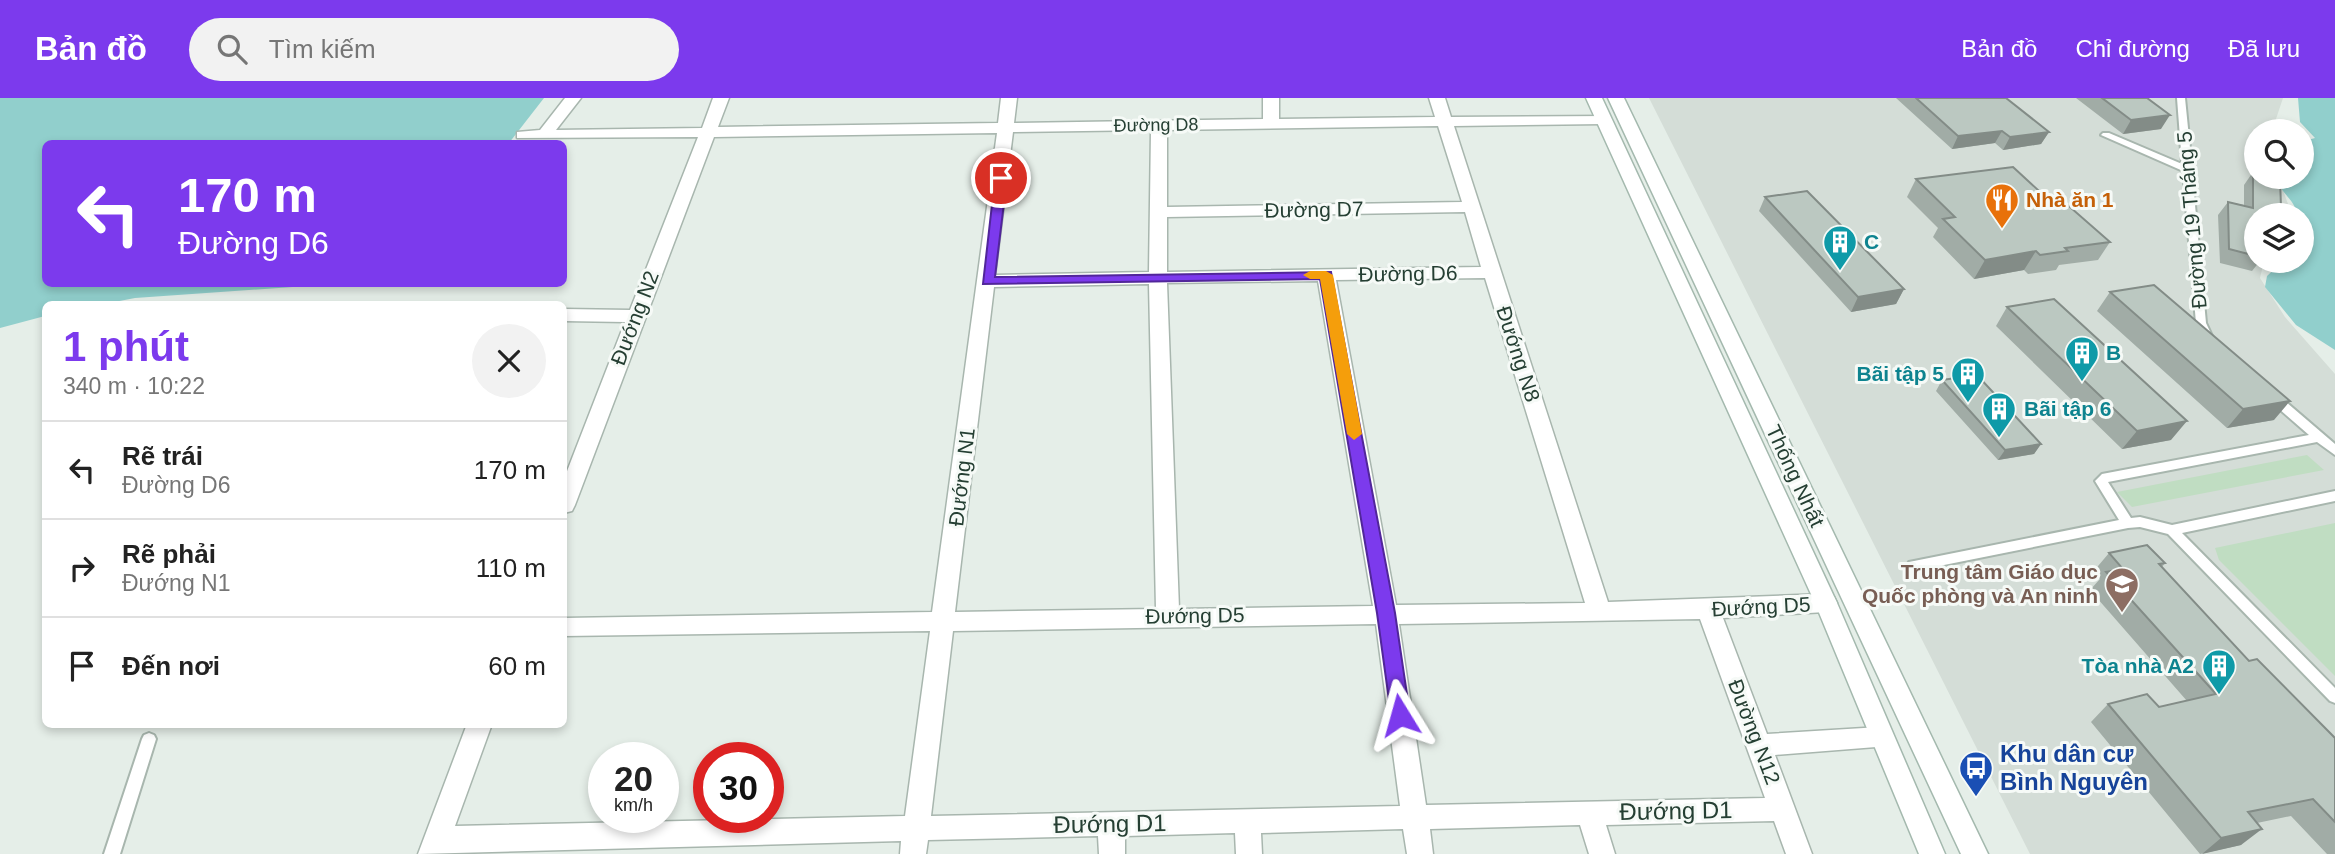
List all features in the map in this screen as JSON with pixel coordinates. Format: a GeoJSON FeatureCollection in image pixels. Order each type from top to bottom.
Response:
{"type":"FeatureCollection","features":[{"type":"Feature","properties":{"kind":"street"},"geometry":{"type":"LineString","coordinates":[[545,134],[573,98]]}},
{"type":"Feature","properties":{"kind":"street","name":"Đướng N2"},"geometry":{"type":"LineString","coordinates":[[567,497],[721,98]]}},
{"type":"Feature","properties":{"kind":"street","name":"Đướng N1"},"geometry":{"type":"LineString","coordinates":[[915,841],[988,281],[1009,98]]}},
{"type":"Feature","properties":{"kind":"street"},"geometry":{"type":"LineString","coordinates":[[1270,123],[1272,98]]}},
{"type":"Feature","properties":{"kind":"street","name":"Đướng N8"},"geometry":{"type":"LineString","coordinates":[[1437,98],[1599,610]]}},
{"type":"Feature","properties":{"kind":"street","name":"Thống Nhất"},"geometry":{"type":"LineString","coordinates":[[1594,98],[1826,603],[1880,738],[1932,854]]}},
{"type":"Feature","properties":{"kind":"street","name":"Thống Nhất"},"geometry":{"type":"LineString","coordinates":[[1616,98],[1975,854]]}},
{"type":"Feature","properties":{"kind":"street","name":"Đường D8"},"geometry":{"type":"LineString","coordinates":[[523,135],[708,130],[1603,119]]}},
{"type":"Feature","properties":{"kind":"street"},"geometry":{"type":"LineString","coordinates":[[1159,125],[1158,278],[1168,617]]}},
{"type":"Feature","properties":{"kind":"street","name":"Đường D7"},"geometry":{"type":"LineString","coordinates":[[1157,212],[1471,207]]}},
{"type":"Feature","properties":{"kind":"street","name":"Đường D6"},"geometry":{"type":"LineString","coordinates":[[988,281],[1492,272]]}},
{"type":"Feature","properties":{"kind":"street"},"geometry":{"type":"LineString","coordinates":[[1326,275],[1386,613],[1419,854]]}},
{"type":"Feature","properties":{"kind":"street"},"geometry":{"type":"LineString","coordinates":[[567,315],[636,316]]}},
{"type":"Feature","properties":{"kind":"street","name":"Đướng D5"},"geometry":{"type":"LineString","coordinates":[[567,627],[1708,610],[1826,603],[1856,605]]}},
{"type":"Feature","properties":{"kind":"street","name":"Đường N12"},"geometry":{"type":"LineString","coordinates":[[1708,610],[1799,854]]}},
{"type":"Feature","properties":{"kind":"street"},"geometry":{"type":"LineString","coordinates":[[434,846],[478,728]]}},
{"type":"Feature","properties":{"kind":"street"},"geometry":{"type":"LineString","coordinates":[[1759,745],[1880,738]]}},
{"type":"Feature","properties":{"kind":"street","name":"Đướng D1"},"geometry":{"type":"LineString","coordinates":[[434,846],[915,841],[1111,824],[1782,809]]}},
{"type":"Feature","properties":{"kind":"street"},"geometry":{"type":"LineString","coordinates":[[1589,813],[1602,854]]}},
{"type":"Feature","properties":{"kind":"street"},"geometry":{"type":"LineString","coordinates":[[1247,821],[1249,854]]}},
{"type":"Feature","properties":{"kind":"street"},"geometry":{"type":"LineString","coordinates":[[1111,824],[1112,854]]}},
{"type":"Feature","properties":{"kind":"lane","name":"Đường 19 Tháng 5"},"geometry":{"type":"LineString","coordinates":[[2181,98],[2190,171],[2201,323],[2204,335],[2216,347]]}},
{"type":"Feature","properties":{"kind":"lane"},"geometry":{"type":"LineString","coordinates":[[2106,135],[2190,171]]}},
{"type":"Feature","properties":{"kind":"lane"},"geometry":{"type":"LineString","coordinates":[[2267,392],[2335,451]]}},
{"type":"Feature","properties":{"kind":"lane"},"geometry":{"type":"LineString","coordinates":[[2127,523],[2104,489],[2101,481],[2106,477],[2319,437]]}},
{"type":"Feature","properties":{"kind":"lane"},"geometry":{"type":"LineString","coordinates":[[1914,566],[2127,523],[2140,522],[2172,530],[2335,496]]}},
{"type":"Feature","properties":{"kind":"lane"},"geometry":{"type":"LineString","coordinates":[[2172,530],[2335,697]]}},
{"type":"Feature","properties":{"kind":"lane"},"geometry":{"type":"LineString","coordinates":[[112,854],[149,740]]}},
{"type":"Feature","properties":{"kind":"shaded area","name":"Trung tâm Giáo dục Quốc phòng và An ninh"},"geometry":{"type":"Polygon","coordinates":[[[1649,98],[2283,98],[2276,119],[2244,119],[2244,189],[2282,189],[2288,203],[2244,203],[2244,273],[2261,273],[2260,278],[2285,317],[2335,374],[2335,854],[2030,854],[1649,98]]]}},
{"type":"Feature","properties":{"kind":"green space"},"geometry":{"type":"Polygon","coordinates":[[[2307,455],[2324,470],[2132,507],[2117,492],[2307,455]]]}},
{"type":"Feature","properties":{"kind":"green space"},"geometry":{"type":"Polygon","coordinates":[[[2335,523],[2335,676],[2219,560],[2215,548],[2335,523]]]}},
{"type":"Feature","properties":{"kind":"water"},"geometry":{"type":"Polygon","coordinates":[[[0,98],[544,98],[511,140],[42,140],[42,287],[292,287],[120,301],[42,301],[42,317],[0,328],[0,98]]]}},
{"type":"Feature","properties":{"kind":"water"},"geometry":{"type":"Polygon","coordinates":[[[2298,98],[2335,98],[2335,350],[2296,325],[2265,287],[2270,273],[2314,273],[2314,203],[2292,203],[2282,189],[2314,189],[2314,119],[2300,119],[2298,98]]]}},
{"type":"Feature","properties":{"kind":"building"},"geometry":{"type":"Polygon","coordinates":[[[1916,98],[2006,98],[2049,132],[2010,137],[2002,131],[1958,136],[1916,98]]]}},
{"type":"Feature","properties":{"kind":"building"},"geometry":{"type":"Polygon","coordinates":[[[2102,98],[2147,98],[2170,115],[2131,120],[2102,98]]]}},
{"type":"Feature","properties":{"kind":"building"},"geometry":{"type":"Polygon","coordinates":[[[2013,167],[2051,202],[2062,200],[2110,242],[2065,248],[2068,251],[2040,255],[2036,251],[1985,260],[1943,219],[1955,217],[1916,179],[2013,167]]]}},
{"type":"Feature","properties":{"kind":"building"},"geometry":{"type":"Polygon","coordinates":[[[2253,189],[2280,189],[2281,203],[2253,203],[2253,189]]]}},
{"type":"Feature","properties":{"kind":"building"},"geometry":{"type":"Polygon","coordinates":[[[1807,191],[1904,289],[1858,297],[1765,197],[1807,191]]]}},
{"type":"Feature","properties":{"kind":"building"},"geometry":{"type":"Polygon","coordinates":[[[2228,202],[2244,206],[2244,253],[2229,249],[2228,202]]]}},
{"type":"Feature","properties":{"kind":"building"},"geometry":{"type":"Polygon","coordinates":[[[2154,285],[2290,401],[2243,409],[2110,292],[2154,285]]]}},
{"type":"Feature","properties":{"kind":"building"},"geometry":{"type":"Polygon","coordinates":[[[2054,299],[2187,421],[2137,431],[2007,307],[2054,299]]]}},
{"type":"Feature","properties":{"kind":"building"},"geometry":{"type":"Polygon","coordinates":[[[1977,375],[2041,444],[2005,450],[1942,380],[1977,375]]]}},
{"type":"Feature","properties":{"kind":"building","name":"Tòa nhà A2"},"geometry":{"type":"Polygon","coordinates":[[[2147,545],[2165,563],[2159,564],[2249,661],[2257,659],[2335,738],[2335,822],[2313,799],[2248,812],[2262,829],[2221,838],[2108,704],[2147,694],[2159,707],[2216,694],[2106,572],[2123,569],[2109,553],[2147,545]]]}},
{"type":"Feature","properties":{"kind":"slow traffic"},"geometry":{"type":"LineString","coordinates":[[1310,275],[1326,275],[1354,434]]}},
{"type":"Feature","properties":{"kind":"place","name":"Nhà ăn 1"},"geometry":{"type":"Point","coordinates":[2002,230]}},
{"type":"Feature","properties":{"kind":"place","name":"C"},"geometry":{"type":"Point","coordinates":[1840,272]}},
{"type":"Feature","properties":{"kind":"place","name":"B"},"geometry":{"type":"Point","coordinates":[2082,383]}},
{"type":"Feature","properties":{"kind":"place","name":"Bãi tập 5"},"geometry":{"type":"Point","coordinates":[1968,404]}},
{"type":"Feature","properties":{"kind":"place","name":"Bãi tập 6"},"geometry":{"type":"Point","coordinates":[1999,439]}},
{"type":"Feature","properties":{"kind":"place","name":"Trung tâm Giáo dục Quốc phòng và An ninh"},"geometry":{"type":"Point","coordinates":[2122,614]}},
{"type":"Feature","properties":{"kind":"place","name":"Tòa nhà A2"},"geometry":{"type":"Point","coordinates":[2219,696]}},
{"type":"Feature","properties":{"kind":"place","name":"Khu dân cư Bình Nguyên"},"geometry":{"type":"Point","coordinates":[1976,798]}},
{"type":"Feature","properties":{"kind":"route"},"geometry":{"type":"LineString","coordinates":[[1001,178],[988,281],[1326,275],[1386,613],[1400,715]]}}]}
